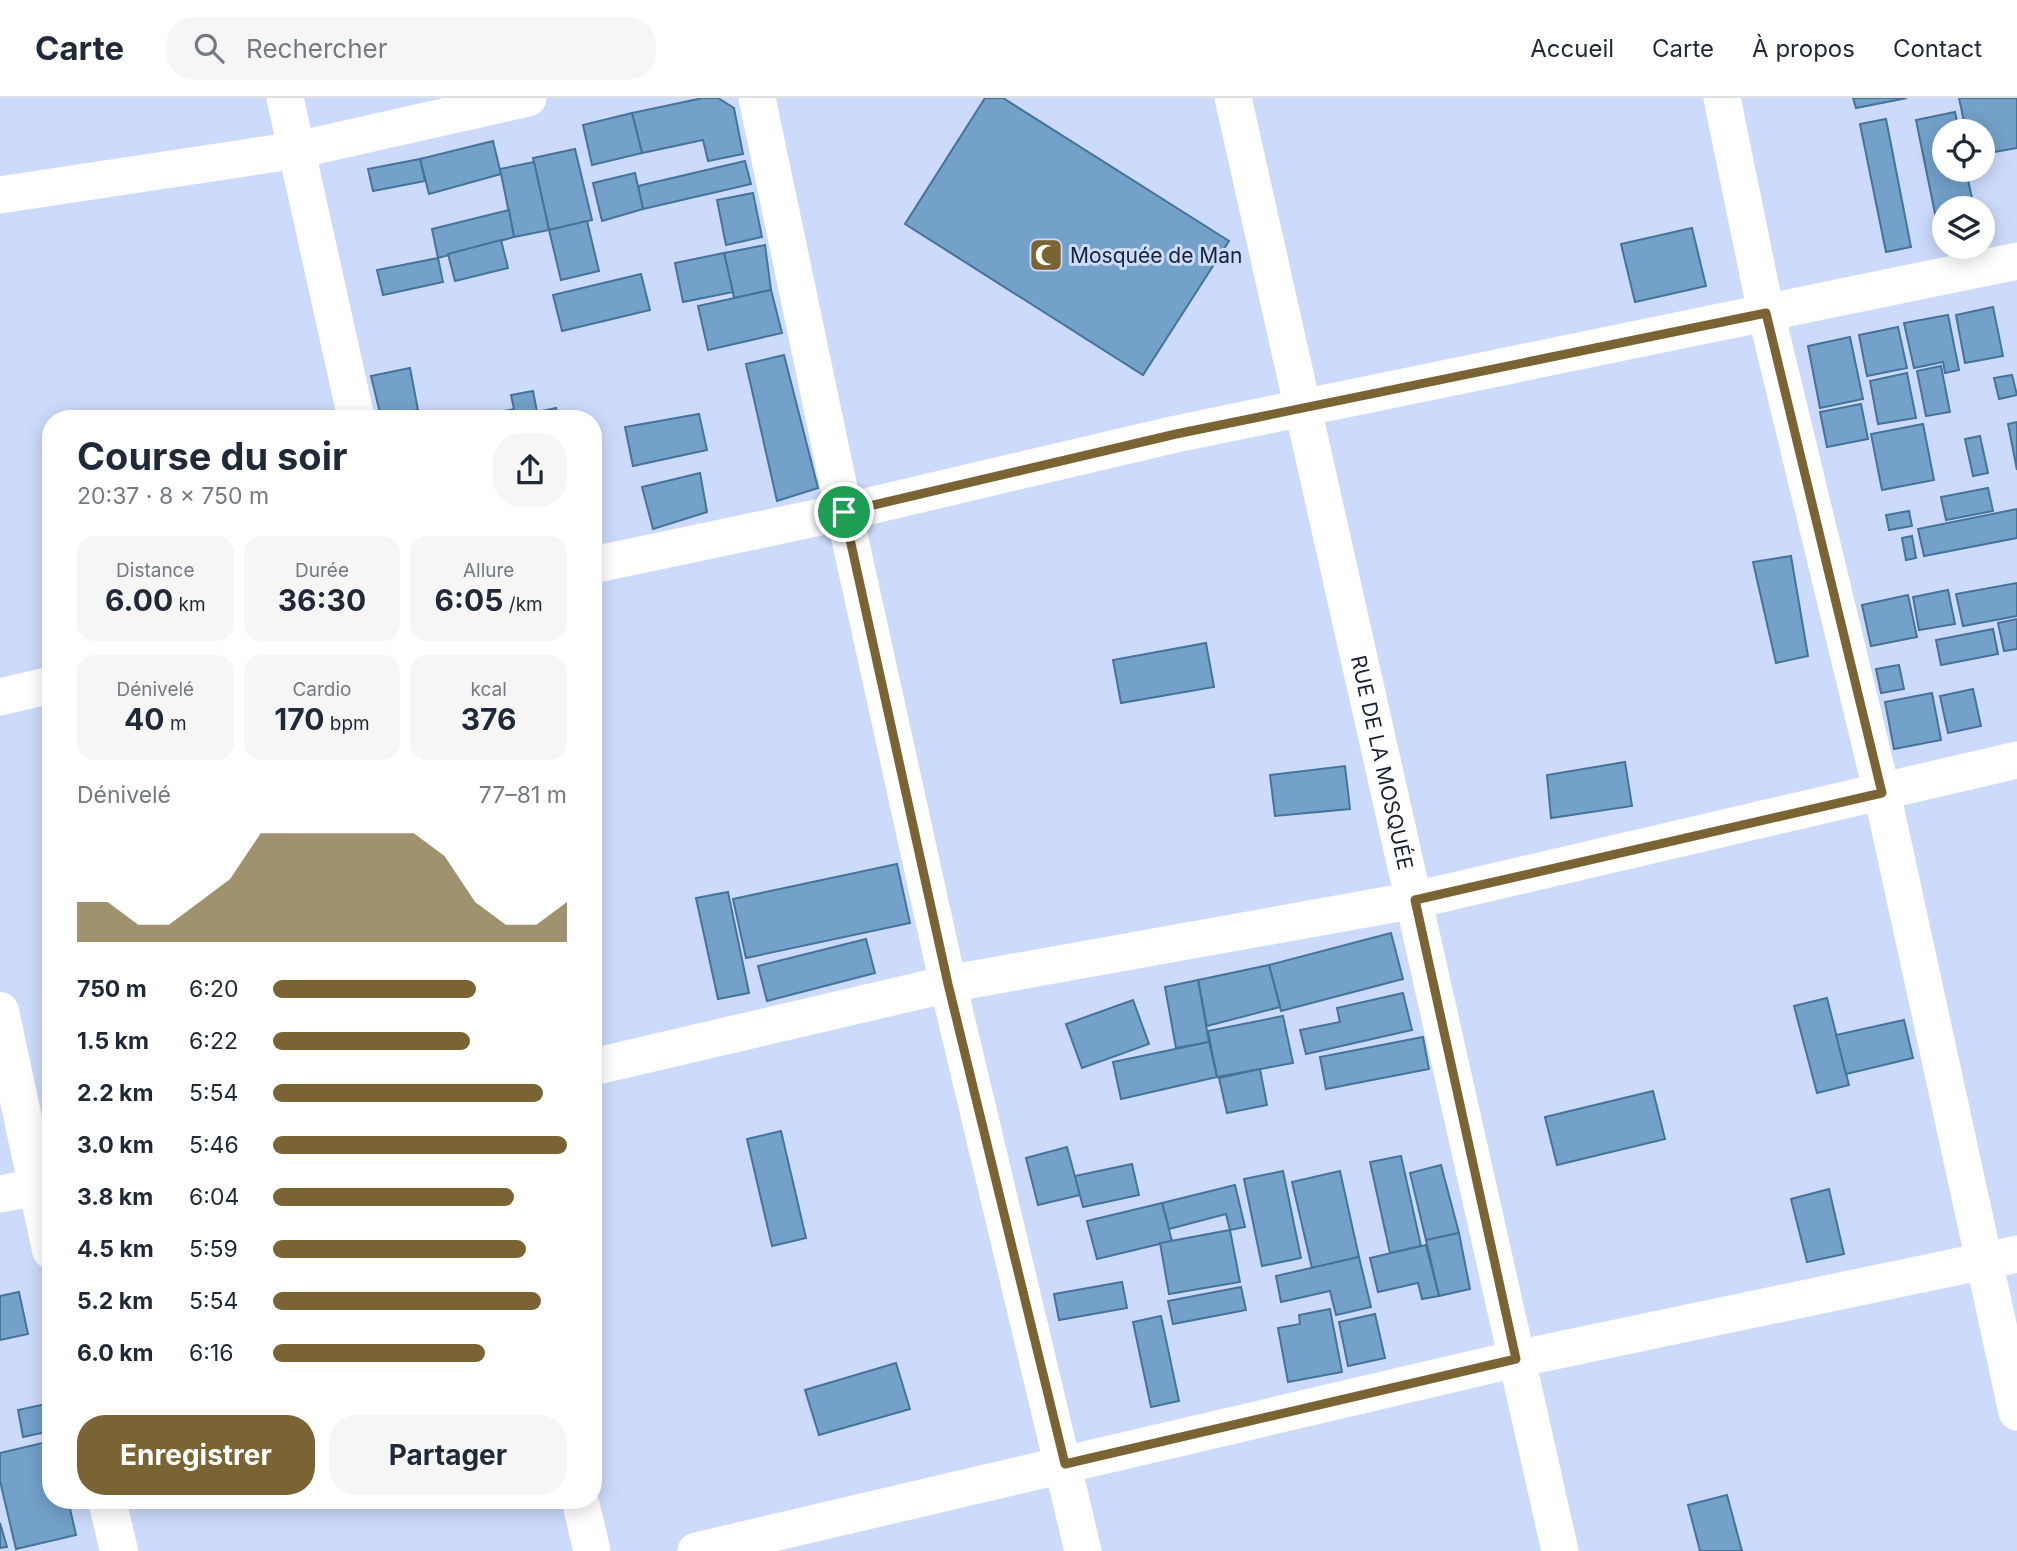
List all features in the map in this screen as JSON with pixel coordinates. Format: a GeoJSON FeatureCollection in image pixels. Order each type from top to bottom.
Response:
{"type":"FeatureCollection","features":[{"type":"Feature","properties":{"kind":"main road"},"geometry":{"type":"LineString","coordinates":[[0,1011],[29,1188],[42,1225]]}},
{"type":"Feature","properties":{"kind":"main road"},"geometry":{"type":"LineString","coordinates":[[109,1509],[119,1551]]}},
{"type":"Feature","properties":{"kind":"street"},"geometry":{"type":"LineString","coordinates":[[285,98],[354,410]]}},
{"type":"Feature","properties":{"kind":"street"},"geometry":{"type":"LineString","coordinates":[[0,195],[297,150],[528,98]]}},
{"type":"Feature","properties":{"kind":"street"},"geometry":{"type":"LineString","coordinates":[[757,98],[844,512],[948,984],[1065,1464],[1083,1551]]}},
{"type":"Feature","properties":{"kind":"street","name":"RUE DE LA MOSQUÉE"},"geometry":{"type":"LineString","coordinates":[[1233,98],[1560,1551]]}},
{"type":"Feature","properties":{"kind":"street"},"geometry":{"type":"LineString","coordinates":[[1722,98],[1766,313],[1882,793],[2000,1258],[2017,1412]]}},
{"type":"Feature","properties":{"kind":"street"},"geometry":{"type":"LineString","coordinates":[[602,563],[844,512],[1176,434],[2017,261]]}},
{"type":"Feature","properties":{"kind":"street"},"geometry":{"type":"LineString","coordinates":[[0,697],[42,687]]}},
{"type":"Feature","properties":{"kind":"street"},"geometry":{"type":"LineString","coordinates":[[602,1065],[948,984],[1415,900],[2017,760]]}},
{"type":"Feature","properties":{"kind":"street"},"geometry":{"type":"LineString","coordinates":[[696,1551],[1516,1359],[2000,1258]]}},
{"type":"Feature","properties":{"kind":"street"},"geometry":{"type":"LineString","coordinates":[[582,1509],[592,1551]]}},
{"type":"Feature","properties":{"kind":"building"},"geometry":{"type":"Polygon","coordinates":[[[703,98],[718,98],[734,108],[743,154],[708,161],[703,140],[642,153],[632,113],[703,98]]]}},
{"type":"Feature","properties":{"kind":"building","name":"Mosquée de Man"},"geometry":{"type":"Polygon","coordinates":[[[985,98],[1003,98],[1229,241],[1143,375],[905,224],[985,98]]]}},
{"type":"Feature","properties":{"kind":"building"},"geometry":{"type":"Polygon","coordinates":[[[1853,98],[1907,98],[1856,108],[1853,98]]]}},
{"type":"Feature","properties":{"kind":"building"},"geometry":{"type":"Polygon","coordinates":[[[1959,98],[2017,98],[2017,148],[1995,152],[1995,119],[1963,119],[1959,98]]]}},
{"type":"Feature","properties":{"kind":"building"},"geometry":{"type":"Polygon","coordinates":[[[1955,112],[1956,119],[1932,119],[1932,182],[1969,182],[1971,196],[1932,196],[1932,199],[1916,120],[1955,112]]]}},
{"type":"Feature","properties":{"kind":"building"},"geometry":{"type":"Polygon","coordinates":[[[632,113],[642,153],[592,165],[583,125],[632,113]]]}},
{"type":"Feature","properties":{"kind":"building"},"geometry":{"type":"Polygon","coordinates":[[[1886,119],[1911,247],[1886,252],[1860,124],[1886,119]]]}},
{"type":"Feature","properties":{"kind":"building"},"geometry":{"type":"Polygon","coordinates":[[[493,141],[501,174],[429,194],[420,159],[493,141]]]}},
{"type":"Feature","properties":{"kind":"building"},"geometry":{"type":"Polygon","coordinates":[[[575,149],[592,220],[549,230],[533,158],[575,149]]]}},
{"type":"Feature","properties":{"kind":"building"},"geometry":{"type":"Polygon","coordinates":[[[420,159],[425,181],[373,191],[368,169],[420,159]]]}},
{"type":"Feature","properties":{"kind":"building"},"geometry":{"type":"Polygon","coordinates":[[[745,161],[751,184],[643,209],[638,186],[745,161]]]}},
{"type":"Feature","properties":{"kind":"building"},"geometry":{"type":"Polygon","coordinates":[[[534,162],[549,230],[514,237],[500,169],[534,162]]]}},
{"type":"Feature","properties":{"kind":"building"},"geometry":{"type":"Polygon","coordinates":[[[635,173],[643,209],[602,221],[593,183],[635,173]]]}},
{"type":"Feature","properties":{"kind":"building"},"geometry":{"type":"Polygon","coordinates":[[[753,193],[762,237],[726,245],[717,200],[753,193]]]}},
{"type":"Feature","properties":{"kind":"building"},"geometry":{"type":"Polygon","coordinates":[[[509,210],[514,237],[438,258],[432,229],[509,210]]]}},
{"type":"Feature","properties":{"kind":"building"},"geometry":{"type":"Polygon","coordinates":[[[587,221],[599,271],[561,280],[549,230],[587,221]]]}},
{"type":"Feature","properties":{"kind":"building"},"geometry":{"type":"Polygon","coordinates":[[[1692,228],[1706,286],[1635,302],[1621,244],[1692,228]]]}},
{"type":"Feature","properties":{"kind":"building"},"geometry":{"type":"Polygon","coordinates":[[[501,240],[508,268],[455,281],[448,254],[501,240]]]}},
{"type":"Feature","properties":{"kind":"building"},"geometry":{"type":"Polygon","coordinates":[[[765,245],[771,290],[734,298],[724,253],[765,245]]]}},
{"type":"Feature","properties":{"kind":"building"},"geometry":{"type":"Polygon","coordinates":[[[724,253],[733,292],[683,302],[675,263],[724,253]]]}},
{"type":"Feature","properties":{"kind":"building"},"geometry":{"type":"Polygon","coordinates":[[[438,258],[443,282],[383,295],[377,270],[438,258]]]}},
{"type":"Feature","properties":{"kind":"building"},"geometry":{"type":"Polygon","coordinates":[[[641,274],[650,310],[562,331],[553,295],[641,274]]]}},
{"type":"Feature","properties":{"kind":"building"},"geometry":{"type":"Polygon","coordinates":[[[771,290],[782,333],[708,350],[698,306],[771,290]]]}},
{"type":"Feature","properties":{"kind":"building"},"geometry":{"type":"Polygon","coordinates":[[[1993,307],[2003,356],[1965,363],[1956,315],[1993,307]]]}},
{"type":"Feature","properties":{"kind":"building"},"geometry":{"type":"Polygon","coordinates":[[[1948,315],[1959,370],[1945,373],[1943,362],[1914,368],[1904,323],[1948,315]]]}},
{"type":"Feature","properties":{"kind":"building"},"geometry":{"type":"Polygon","coordinates":[[[1898,327],[1907,368],[1867,376],[1859,335],[1898,327]]]}},
{"type":"Feature","properties":{"kind":"building"},"geometry":{"type":"Polygon","coordinates":[[[1850,337],[1863,399],[1820,408],[1808,346],[1850,337]]]}},
{"type":"Feature","properties":{"kind":"building"},"geometry":{"type":"Polygon","coordinates":[[[784,355],[818,488],[777,501],[746,364],[784,355]]]}},
{"type":"Feature","properties":{"kind":"building"},"geometry":{"type":"Polygon","coordinates":[[[1941,366],[1950,412],[1926,416],[1917,371],[1941,366]]]}},
{"type":"Feature","properties":{"kind":"building"},"geometry":{"type":"Polygon","coordinates":[[[410,368],[418,410],[379,410],[371,376],[410,368]]]}},
{"type":"Feature","properties":{"kind":"building"},"geometry":{"type":"Polygon","coordinates":[[[1907,373],[1916,418],[1878,424],[1870,381],[1907,373]]]}},
{"type":"Feature","properties":{"kind":"building"},"geometry":{"type":"Polygon","coordinates":[[[2012,375],[2017,395],[1999,399],[1994,378],[2012,375]]]}},
{"type":"Feature","properties":{"kind":"building"},"geometry":{"type":"Polygon","coordinates":[[[533,391],[537,410],[509,410],[514,409],[511,395],[533,391]]]}},
{"type":"Feature","properties":{"kind":"building"},"geometry":{"type":"Polygon","coordinates":[[[1861,404],[1868,439],[1827,447],[1820,412],[1861,404]]]}},
{"type":"Feature","properties":{"kind":"building"},"geometry":{"type":"Polygon","coordinates":[[[699,414],[707,450],[633,466],[625,427],[699,414]]]}},
{"type":"Feature","properties":{"kind":"building"},"geometry":{"type":"Polygon","coordinates":[[[2017,422],[2017,470],[2008,424],[2017,422]]]}},
{"type":"Feature","properties":{"kind":"building"},"geometry":{"type":"Polygon","coordinates":[[[1923,424],[1934,480],[1882,490],[1871,434],[1923,424]]]}},
{"type":"Feature","properties":{"kind":"building"},"geometry":{"type":"Polygon","coordinates":[[[1980,436],[1988,473],[1973,476],[1965,439],[1980,436]]]}},
{"type":"Feature","properties":{"kind":"building"},"geometry":{"type":"Polygon","coordinates":[[[700,473],[707,512],[653,529],[642,487],[700,473]]]}},
{"type":"Feature","properties":{"kind":"building"},"geometry":{"type":"Polygon","coordinates":[[[1988,488],[1993,511],[1946,520],[1941,497],[1988,488]]]}},
{"type":"Feature","properties":{"kind":"building"},"geometry":{"type":"Polygon","coordinates":[[[2017,509],[2017,538],[1924,556],[1918,529],[2017,509]]]}},
{"type":"Feature","properties":{"kind":"building"},"geometry":{"type":"Polygon","coordinates":[[[1909,511],[1912,526],[1889,530],[1886,515],[1909,511]]]}},
{"type":"Feature","properties":{"kind":"building"},"geometry":{"type":"Polygon","coordinates":[[[1912,536],[1916,558],[1906,560],[1902,538],[1912,536]]]}},
{"type":"Feature","properties":{"kind":"building"},"geometry":{"type":"Polygon","coordinates":[[[1791,556],[1808,656],[1776,663],[1753,562],[1791,556]]]}},
{"type":"Feature","properties":{"kind":"building"},"geometry":{"type":"Polygon","coordinates":[[[2017,583],[2017,616],[1963,626],[1956,594],[2017,583]]]}},
{"type":"Feature","properties":{"kind":"building"},"geometry":{"type":"Polygon","coordinates":[[[1948,590],[1955,624],[1919,630],[1913,597],[1948,590]]]}},
{"type":"Feature","properties":{"kind":"building"},"geometry":{"type":"Polygon","coordinates":[[[1908,595],[1917,637],[1871,646],[1862,605],[1908,595]]]}},
{"type":"Feature","properties":{"kind":"building"},"geometry":{"type":"Polygon","coordinates":[[[2017,619],[2017,649],[2004,651],[1998,623],[2017,619]]]}},
{"type":"Feature","properties":{"kind":"building"},"geometry":{"type":"Polygon","coordinates":[[[1993,629],[1998,654],[1941,665],[1936,640],[1993,629]]]}},
{"type":"Feature","properties":{"kind":"building"},"geometry":{"type":"Polygon","coordinates":[[[1206,643],[1214,687],[1121,703],[1113,660],[1206,643]]]}},
{"type":"Feature","properties":{"kind":"building"},"geometry":{"type":"Polygon","coordinates":[[[1899,665],[1904,689],[1881,693],[1876,669],[1899,665]]]}},
{"type":"Feature","properties":{"kind":"building"},"geometry":{"type":"Polygon","coordinates":[[[1973,689],[1981,726],[1948,733],[1940,696],[1973,689]]]}},
{"type":"Feature","properties":{"kind":"building"},"geometry":{"type":"Polygon","coordinates":[[[1932,693],[1941,740],[1894,749],[1885,702],[1932,693]]]}},
{"type":"Feature","properties":{"kind":"building"},"geometry":{"type":"Polygon","coordinates":[[[1625,762],[1632,806],[1551,818],[1547,775],[1625,762]]]}},
{"type":"Feature","properties":{"kind":"building"},"geometry":{"type":"Polygon","coordinates":[[[1345,766],[1350,809],[1275,816],[1270,775],[1345,766]]]}},
{"type":"Feature","properties":{"kind":"building"},"geometry":{"type":"Polygon","coordinates":[[[897,864],[910,923],[746,958],[733,899],[897,864]]]}},
{"type":"Feature","properties":{"kind":"building"},"geometry":{"type":"Polygon","coordinates":[[[728,892],[749,993],[718,999],[696,898],[728,892]]]}},
{"type":"Feature","properties":{"kind":"building"},"geometry":{"type":"Polygon","coordinates":[[[1391,933],[1403,979],[1281,1011],[1269,965],[1391,933]]]}},
{"type":"Feature","properties":{"kind":"building"},"geometry":{"type":"Polygon","coordinates":[[[866,939],[875,973],[767,1001],[758,966],[866,939]]]}},
{"type":"Feature","properties":{"kind":"building"},"geometry":{"type":"Polygon","coordinates":[[[1269,965],[1280,1007],[1207,1026],[1198,980],[1269,965]]]}},
{"type":"Feature","properties":{"kind":"building"},"geometry":{"type":"Polygon","coordinates":[[[1198,980],[1209,1042],[1176,1048],[1165,987],[1198,980]]]}},
{"type":"Feature","properties":{"kind":"building"},"geometry":{"type":"Polygon","coordinates":[[[1403,993],[1412,1030],[1306,1054],[1300,1030],[1340,1022],[1337,1008],[1403,993]]]}},
{"type":"Feature","properties":{"kind":"building"},"geometry":{"type":"Polygon","coordinates":[[[1827,998],[1849,1085],[1817,1093],[1794,1006],[1827,998]]]}},
{"type":"Feature","properties":{"kind":"building"},"geometry":{"type":"Polygon","coordinates":[[[1133,1000],[1149,1044],[1082,1068],[1066,1024],[1133,1000]]]}},
{"type":"Feature","properties":{"kind":"building"},"geometry":{"type":"Polygon","coordinates":[[[1283,1016],[1293,1063],[1217,1077],[1208,1031],[1283,1016]]]}},
{"type":"Feature","properties":{"kind":"building"},"geometry":{"type":"Polygon","coordinates":[[[1904,1020],[1913,1058],[1846,1074],[1836,1035],[1904,1020]]]}},
{"type":"Feature","properties":{"kind":"building"},"geometry":{"type":"Polygon","coordinates":[[[1423,1037],[1429,1069],[1326,1089],[1320,1057],[1423,1037]]]}},
{"type":"Feature","properties":{"kind":"building"},"geometry":{"type":"Polygon","coordinates":[[[1209,1042],[1217,1077],[1121,1099],[1113,1062],[1209,1042]]]}},
{"type":"Feature","properties":{"kind":"building"},"geometry":{"type":"Polygon","coordinates":[[[1260,1069],[1267,1105],[1227,1113],[1219,1078],[1260,1069]]]}},
{"type":"Feature","properties":{"kind":"building"},"geometry":{"type":"Polygon","coordinates":[[[1653,1091],[1665,1139],[1557,1165],[1545,1117],[1653,1091]]]}},
{"type":"Feature","properties":{"kind":"building"},"geometry":{"type":"Polygon","coordinates":[[[781,1131],[806,1238],[772,1246],[747,1139],[781,1131]]]}},
{"type":"Feature","properties":{"kind":"building"},"geometry":{"type":"Polygon","coordinates":[[[1067,1147],[1080,1195],[1038,1205],[1026,1158],[1067,1147]]]}},
{"type":"Feature","properties":{"kind":"building"},"geometry":{"type":"Polygon","coordinates":[[[1401,1156],[1421,1246],[1390,1253],[1370,1162],[1401,1156]]]}},
{"type":"Feature","properties":{"kind":"building"},"geometry":{"type":"Polygon","coordinates":[[[1132,1164],[1139,1195],[1083,1207],[1075,1176],[1132,1164]]]}},
{"type":"Feature","properties":{"kind":"building"},"geometry":{"type":"Polygon","coordinates":[[[1441,1165],[1459,1233],[1426,1240],[1410,1173],[1441,1165]]]}},
{"type":"Feature","properties":{"kind":"building"},"geometry":{"type":"Polygon","coordinates":[[[1283,1171],[1301,1258],[1262,1266],[1244,1179],[1283,1171]]]}},
{"type":"Feature","properties":{"kind":"building"},"geometry":{"type":"Polygon","coordinates":[[[1340,1171],[1359,1257],[1312,1268],[1292,1182],[1340,1171]]]}},
{"type":"Feature","properties":{"kind":"building"},"geometry":{"type":"Polygon","coordinates":[[[1235,1185],[1245,1227],[1230,1230],[1226,1214],[1169,1229],[1162,1203],[1235,1185]]]}},
{"type":"Feature","properties":{"kind":"building"},"geometry":{"type":"Polygon","coordinates":[[[1829,1189],[1844,1254],[1807,1262],[1791,1199],[1829,1189]]]}},
{"type":"Feature","properties":{"kind":"building"},"geometry":{"type":"Polygon","coordinates":[[[1162,1203],[1172,1241],[1097,1259],[1087,1221],[1162,1203]]]}},
{"type":"Feature","properties":{"kind":"building"},"geometry":{"type":"Polygon","coordinates":[[[1230,1230],[1240,1282],[1169,1294],[1160,1243],[1230,1230]]]}},
{"type":"Feature","properties":{"kind":"building"},"geometry":{"type":"Polygon","coordinates":[[[1459,1233],[1470,1289],[1439,1296],[1426,1240],[1459,1233]]]}},
{"type":"Feature","properties":{"kind":"building"},"geometry":{"type":"Polygon","coordinates":[[[1426,1245],[1439,1296],[1422,1299],[1418,1283],[1378,1292],[1370,1258],[1426,1245]]]}},
{"type":"Feature","properties":{"kind":"building"},"geometry":{"type":"Polygon","coordinates":[[[1359,1257],[1371,1307],[1336,1315],[1330,1291],[1281,1302],[1276,1276],[1359,1257]]]}},
{"type":"Feature","properties":{"kind":"building"},"geometry":{"type":"Polygon","coordinates":[[[1122,1282],[1127,1308],[1059,1320],[1054,1294],[1122,1282]]]}},
{"type":"Feature","properties":{"kind":"building"},"geometry":{"type":"Polygon","coordinates":[[[1241,1287],[1246,1310],[1173,1324],[1168,1301],[1241,1287]]]}},
{"type":"Feature","properties":{"kind":"building"},"geometry":{"type":"Polygon","coordinates":[[[19,1292],[28,1334],[0,1340],[0,1296],[19,1292]]]}},
{"type":"Feature","properties":{"kind":"building"},"geometry":{"type":"Polygon","coordinates":[[[1330,1309],[1342,1372],[1288,1382],[1278,1328],[1300,1324],[1299,1315],[1330,1309]]]}},
{"type":"Feature","properties":{"kind":"building"},"geometry":{"type":"Polygon","coordinates":[[[1375,1314],[1385,1358],[1348,1366],[1339,1322],[1375,1314]]]}},
{"type":"Feature","properties":{"kind":"building"},"geometry":{"type":"Polygon","coordinates":[[[1161,1316],[1179,1401],[1151,1407],[1133,1322],[1161,1316]]]}},
{"type":"Feature","properties":{"kind":"building"},"geometry":{"type":"Polygon","coordinates":[[[896,1363],[910,1409],[819,1435],[805,1390],[896,1363]]]}},
{"type":"Feature","properties":{"kind":"building"},"geometry":{"type":"Polygon","coordinates":[[[42,1405],[42,1433],[23,1437],[18,1410],[42,1405]]]}},
{"type":"Feature","properties":{"kind":"building"},"geometry":{"type":"Polygon","coordinates":[[[42,1443],[42,1509],[70,1509],[76,1535],[16,1549],[0,1481],[0,1453],[42,1443]]]}},
{"type":"Feature","properties":{"kind":"building"},"geometry":{"type":"Polygon","coordinates":[[[1727,1495],[1742,1551],[1700,1551],[1688,1505],[1727,1495]]]}},
{"type":"Feature","properties":{"kind":"building"},"geometry":{"type":"Polygon","coordinates":[[[0,1523],[7,1547],[0,1548],[0,1523]]]}},
{"type":"Feature","properties":{"kind":"place","name":"Mosquée de Man"},"geometry":{"type":"Point","coordinates":[1046,255]}},
{"type":"Feature","properties":{"kind":"route"},"geometry":{"type":"LineString","coordinates":[[1766,313],[1882,793],[1415,900],[1516,1359],[1065,1464],[948,984],[844,512],[1176,434],[1766,313]]}}]}
